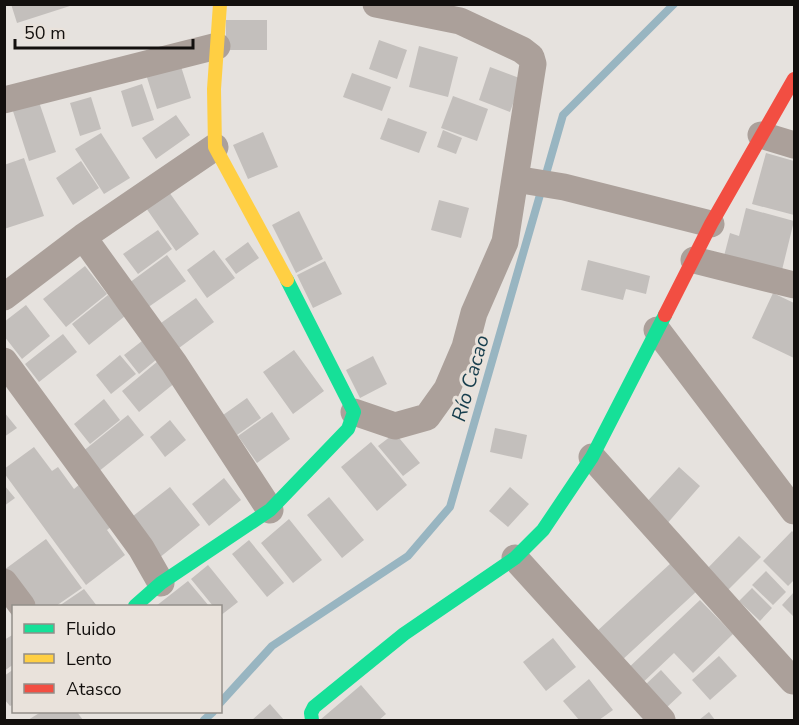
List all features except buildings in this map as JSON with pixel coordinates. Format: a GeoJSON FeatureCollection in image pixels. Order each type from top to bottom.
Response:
{"type":"FeatureCollection","features":[{"type":"Feature","properties":{"kind":"street"},"geometry":{"type":"LineString","coordinates":[[220,4],[214,89],[215,147],[293,290],[354,412],[395,426],[426,417],[447,389],[465,347],[474,313],[505,242],[522,180],[533,64],[531,57],[522,50],[460,21],[376,4]]}},
{"type":"Feature","properties":{"kind":"street"},"geometry":{"type":"LineString","coordinates":[[4,100],[217,46]]}},
{"type":"Feature","properties":{"kind":"street"},"geometry":{"type":"LineString","coordinates":[[312,720],[311,714],[314,707],[404,634],[515,558],[543,530],[592,457],[711,224],[795,80]]}},
{"type":"Feature","properties":{"kind":"street"},"geometry":{"type":"LineString","coordinates":[[761,135],[795,145]]}},
{"type":"Feature","properties":{"kind":"street"},"geometry":{"type":"LineString","coordinates":[[4,297],[83,237],[215,147]]}},
{"type":"Feature","properties":{"kind":"street"},"geometry":{"type":"LineString","coordinates":[[522,180],[711,224]]}},
{"type":"Feature","properties":{"kind":"street"},"geometry":{"type":"LineString","coordinates":[[83,237],[174,363],[270,510]]}},
{"type":"Feature","properties":{"kind":"street"},"geometry":{"type":"LineString","coordinates":[[694,260],[795,285]]}},
{"type":"Feature","properties":{"kind":"street"},"geometry":{"type":"LineString","coordinates":[[657,330],[795,511]]}},
{"type":"Feature","properties":{"kind":"street"},"geometry":{"type":"LineString","coordinates":[[4,361],[141,548],[161,583]]}},
{"type":"Feature","properties":{"kind":"street"},"geometry":{"type":"LineString","coordinates":[[136,605],[161,583],[270,510],[348,429],[354,412]]}},
{"type":"Feature","properties":{"kind":"street"},"geometry":{"type":"LineString","coordinates":[[592,457],[793,681]]}},
{"type":"Feature","properties":{"kind":"street"},"geometry":{"type":"LineString","coordinates":[[515,558],[662,720]]}},
{"type":"Feature","properties":{"kind":"street"},"geometry":{"type":"LineString","coordinates":[[4,582],[21,605]]}},
{"type":"Feature","properties":{"kind":"waterway","name":"Río Cacao"},"geometry":{"type":"LineString","coordinates":[[222,701],[272,646],[408,556],[450,507],[563,115],[674,4]]}},
{"type":"Feature","properties":{"kind":"waterway","name":"Río Cacao"},"geometry":{"type":"LineString","coordinates":[[204,720],[212,713]]}},
{"type":"Feature","properties":{"kind":"traffic: fast"},"geometry":{"type":"LineString","coordinates":[[136,605],[161,583],[270,510],[348,429],[354,412],[287,280]]}},
{"type":"Feature","properties":{"kind":"traffic: fast"},"geometry":{"type":"LineString","coordinates":[[312,720],[311,713],[314,707],[404,634],[515,558],[543,530],[592,457],[665,315]]}},
{"type":"Feature","properties":{"kind":"traffic: slow"},"geometry":{"type":"LineString","coordinates":[[220,4],[214,89],[215,147],[287,280]]}},
{"type":"Feature","properties":{"kind":"traffic: jam"},"geometry":{"type":"LineString","coordinates":[[665,315],[711,224],[794,79]]}}]}
